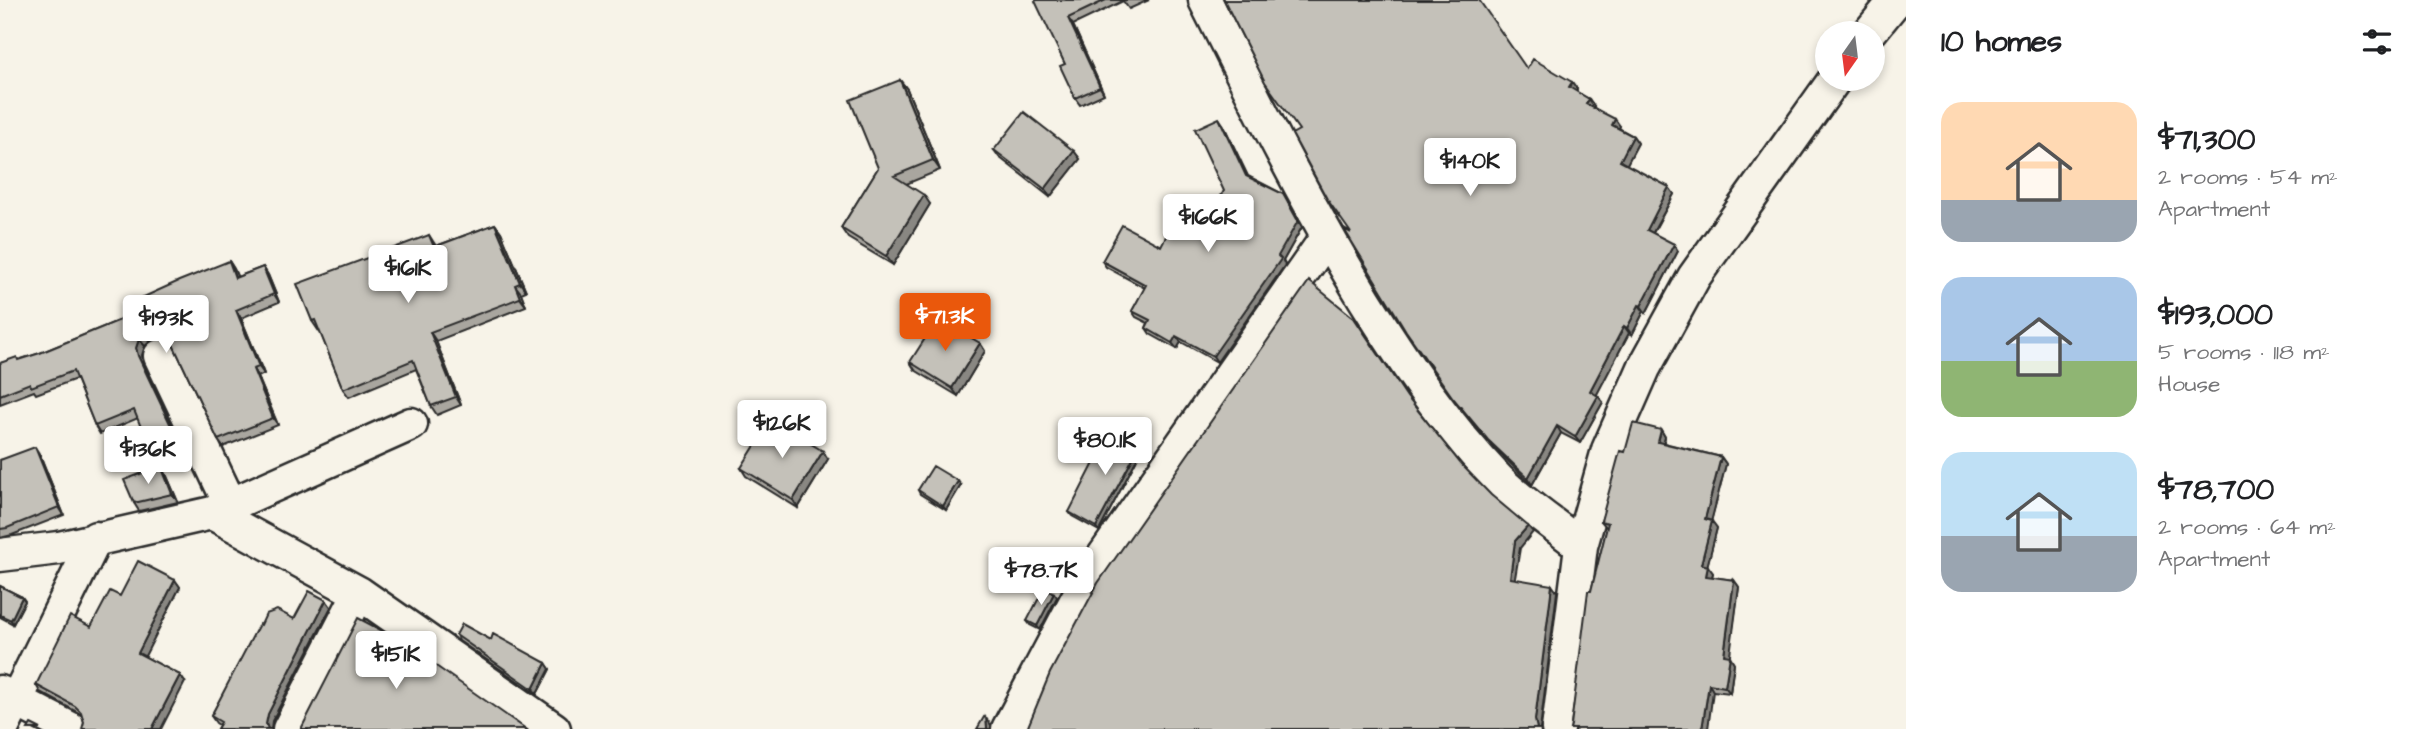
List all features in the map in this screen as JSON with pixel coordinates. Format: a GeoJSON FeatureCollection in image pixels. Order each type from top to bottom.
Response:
{"type":"FeatureCollection","features":[{"type":"Feature","properties":{"kind":"street"},"geometry":{"type":"LineString","coordinates":[[1205,0],[1277,145],[1327,237],[1396,350],[1441,415],[1500,481],[1581,546]]}},
{"type":"Feature","properties":{"kind":"street"},"geometry":{"type":"LineString","coordinates":[[1879,21],[1896,0]]}},
{"type":"Feature","properties":{"kind":"street"},"geometry":{"type":"LineString","coordinates":[[1558,729],[1581,546],[1608,450],[1644,368],[1687,288],[1827,91]]}},
{"type":"Feature","properties":{"kind":"street"},"geometry":{"type":"LineString","coordinates":[[1008,729],[1087,580],[1327,237]]}},
{"type":"Feature","properties":{"kind":"street"},"geometry":{"type":"LineString","coordinates":[[160,356],[221,509],[359,593],[554,729]]}},
{"type":"Feature","properties":{"kind":"street"},"geometry":{"type":"LineString","coordinates":[[0,555],[59,548],[221,509],[411,424]]}},
{"type":"Feature","properties":{"kind":"street"},"geometry":{"type":"LineString","coordinates":[[2,729],[8,696],[96,538]]}},
{"type":"Feature","properties":{"kind":"street"},"geometry":{"type":"LineString","coordinates":[[289,729],[359,593]]}},
{"type":"Feature","properties":{"kind":"street"},"geometry":{"type":"LineString","coordinates":[[8,696],[71,729]]}},
{"type":"Feature","properties":{"kind":"building"},"geometry":{"type":"Polygon","coordinates":[[[1106,0],[1068,18],[1100,87],[1075,98],[1060,66],[1065,64],[1035,1],[1106,0]]]}},
{"type":"Feature","properties":{"kind":"building"},"geometry":{"type":"Polygon","coordinates":[[[1224,0],[1479,0],[1527,69],[1533,59],[1572,82],[1569,87],[1589,99],[1586,104],[1615,119],[1612,125],[1633,136],[1620,161],[1669,187],[1647,230],[1674,244],[1641,306],[1639,305],[1627,328],[1624,326],[1590,391],[1598,396],[1575,437],[1557,426],[1528,478],[1488,440],[1453,398],[1406,331],[1344,229],[1351,233],[1327,199],[1292,134],[1299,130],[1265,82],[1224,0]]]}},
{"type":"Feature","properties":{"kind":"building"},"geometry":{"type":"Polygon","coordinates":[[[900,80],[933,160],[894,176],[924,195],[886,256],[841,228],[878,168],[850,100],[900,80]]]}},
{"type":"Feature","properties":{"kind":"building"},"geometry":{"type":"Polygon","coordinates":[[[1024,112],[1074,151],[1045,189],[994,150],[1024,112]]]}},
{"type":"Feature","properties":{"kind":"building"},"geometry":{"type":"Polygon","coordinates":[[[1219,118],[1246,176],[1283,194],[1298,221],[1278,256],[1281,259],[1213,356],[1176,336],[1172,343],[1146,328],[1150,320],[1132,311],[1146,285],[1102,261],[1122,225],[1161,246],[1181,207],[1207,220],[1224,191],[1195,129],[1219,118]]]}},
{"type":"Feature","properties":{"kind":"building"},"geometry":{"type":"Polygon","coordinates":[[[495,224],[520,283],[515,285],[520,298],[430,332],[456,397],[431,406],[413,360],[343,389],[297,284],[429,235],[434,247],[495,224]]]}},
{"type":"Feature","properties":{"kind":"building"},"geometry":{"type":"Polygon","coordinates":[[[229,261],[235,278],[263,267],[274,294],[236,310],[259,367],[253,369],[273,418],[218,440],[171,340],[165,333],[157,330],[148,332],[139,339],[136,348],[174,432],[147,442],[134,410],[95,426],[73,371],[0,395],[0,363],[40,353],[130,316],[126,305],[229,261]]]}},
{"type":"Feature","properties":{"kind":"building"},"geometry":{"type":"Polygon","coordinates":[[[1309,281],[1354,318],[1407,397],[1461,464],[1491,495],[1528,526],[1515,541],[1510,578],[1552,585],[1535,720],[1537,729],[1027,729],[1050,673],[1098,583],[1309,281]]]}},
{"type":"Feature","properties":{"kind":"building"},"geometry":{"type":"Polygon","coordinates":[[[938,318],[980,343],[952,388],[910,362],[938,318]]]}},
{"type":"Feature","properties":{"kind":"building"},"geometry":{"type":"Polygon","coordinates":[[[771,420],[823,451],[793,500],[741,468],[771,420]]]}},
{"type":"Feature","properties":{"kind":"building"},"geometry":{"type":"Polygon","coordinates":[[[1633,423],[1661,430],[1658,442],[1721,457],[1705,519],[1712,521],[1701,564],[1708,566],[1706,576],[1734,580],[1724,655],[1730,656],[1725,687],[1709,684],[1702,729],[1570,729],[1588,591],[1591,591],[1608,523],[1601,521],[1620,451],[1625,452],[1633,423]]]}},
{"type":"Feature","properties":{"kind":"building"},"geometry":{"type":"Polygon","coordinates":[[[1112,428],[1141,443],[1096,527],[1069,512],[1112,428]]]}},
{"type":"Feature","properties":{"kind":"building"},"geometry":{"type":"Polygon","coordinates":[[[35,447],[59,507],[0,529],[0,460],[35,447]]]}},
{"type":"Feature","properties":{"kind":"building"},"geometry":{"type":"Polygon","coordinates":[[[161,466],[172,494],[134,503],[124,480],[161,466]]]}},
{"type":"Feature","properties":{"kind":"building"},"geometry":{"type":"Polygon","coordinates":[[[933,466],[958,481],[943,506],[918,490],[933,466]]]}},
{"type":"Feature","properties":{"kind":"building"},"geometry":{"type":"Polygon","coordinates":[[[138,561],[175,580],[138,653],[180,675],[152,729],[82,729],[84,722],[81,712],[75,706],[36,685],[70,616],[91,627],[110,591],[120,596],[138,561]]]}},
{"type":"Feature","properties":{"kind":"building"},"geometry":{"type":"Polygon","coordinates":[[[0,586],[22,597],[11,620],[0,615],[0,586]]]}},
{"type":"Feature","properties":{"kind":"building"},"geometry":{"type":"Polygon","coordinates":[[[1044,588],[1054,593],[1037,626],[1027,621],[1044,588]]]}},
{"type":"Feature","properties":{"kind":"building"},"geometry":{"type":"Polygon","coordinates":[[[309,591],[326,600],[268,714],[268,729],[217,729],[221,722],[211,716],[259,624],[261,625],[266,614],[277,610],[294,619],[309,591]]]}},
{"type":"Feature","properties":{"kind":"building"},"geometry":{"type":"Polygon","coordinates":[[[358,618],[396,638],[526,729],[301,729],[358,618]]]}},
{"type":"Feature","properties":{"kind":"building"},"geometry":{"type":"Polygon","coordinates":[[[462,624],[491,640],[493,634],[546,663],[533,689],[456,635],[462,624]]]}},
{"type":"Feature","properties":{"kind":"building"},"geometry":{"type":"Polygon","coordinates":[[[984,717],[987,729],[977,729],[984,717]]]}},
{"type":"Feature","properties":{"kind":"building"},"geometry":{"type":"Polygon","coordinates":[[[31,724],[41,729],[28,729],[31,724]]]}}]}
